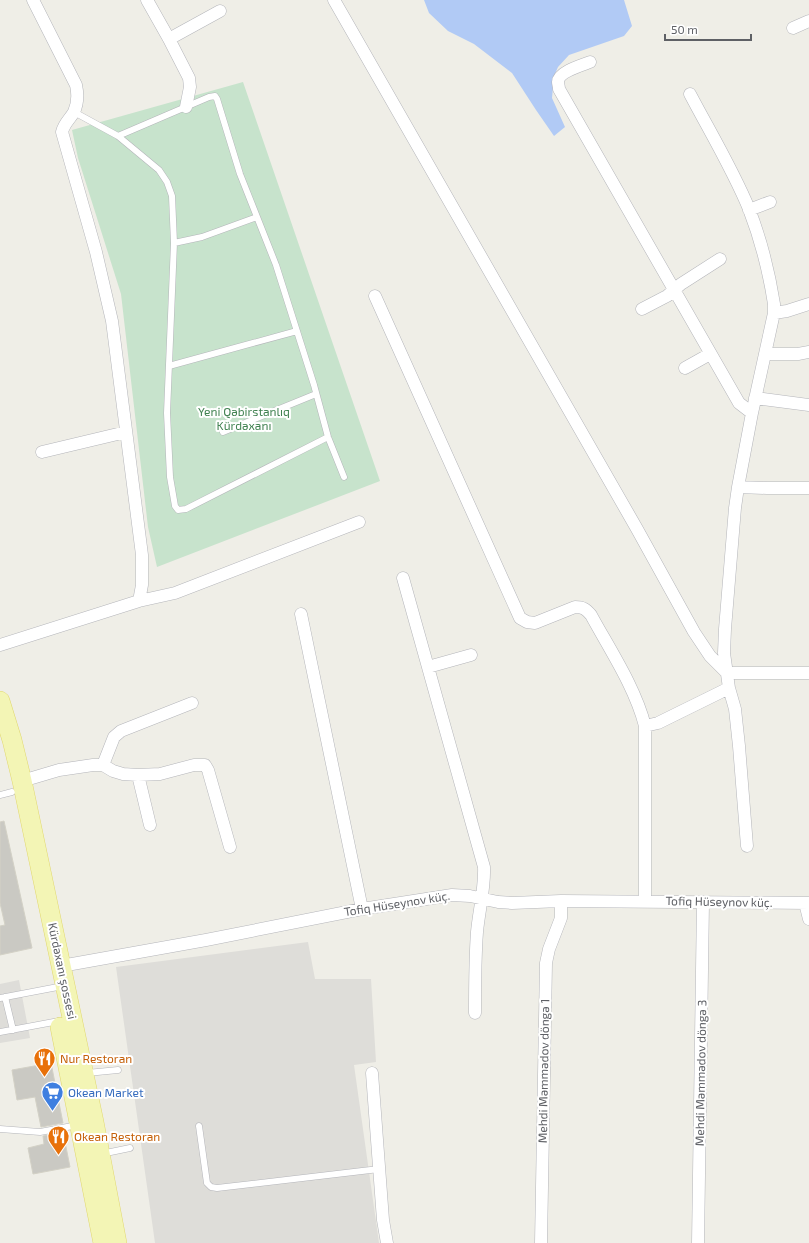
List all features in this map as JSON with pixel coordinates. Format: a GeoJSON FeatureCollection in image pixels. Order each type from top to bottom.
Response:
{"type":"FeatureCollection","features":[{"type":"Feature","properties":{"kind":"main road","name":"Kürdəxanı şossesi"},"geometry":{"type":"LineString","coordinates":[[0,701],[12,740],[11,789],[61,966],[58,987]]}},
{"type":"Feature","properties":{"kind":"main road","name":"Kürdəxanı şossesi"},"geometry":{"type":"LineString","coordinates":[[0,744],[65,1020],[80,1125],[103,1243]]}},
{"type":"Feature","properties":{"kind":"main road","name":"Kürdəxanı şossesi"},"geometry":{"type":"LineString","coordinates":[[65,1020],[83,1074],[117,1243]]}},
{"type":"Feature","properties":{"kind":"street"},"geometry":{"type":"LineString","coordinates":[[33,0],[76,85],[78,94],[74,112],[63,126],[62,132],[96,252],[112,321],[142,555],[142,585],[139,601]]}},
{"type":"Feature","properties":{"kind":"street"},"geometry":{"type":"LineString","coordinates":[[147,0],[189,78],[190,87],[186,107]]}},
{"type":"Feature","properties":{"kind":"street"},"geometry":{"type":"LineString","coordinates":[[334,0],[637,529],[694,632],[710,656],[727,673],[809,673]]}},
{"type":"Feature","properties":{"kind":"street"},"geometry":{"type":"LineString","coordinates":[[169,39],[220,11]]}},
{"type":"Feature","properties":{"kind":"street"},"geometry":{"type":"LineString","coordinates":[[793,28],[809,21]]}},
{"type":"Feature","properties":{"kind":"street"},"geometry":{"type":"LineString","coordinates":[[590,62],[566,72],[559,77],[559,89],[739,403],[752,413]]}},
{"type":"Feature","properties":{"kind":"street"},"geometry":{"type":"LineString","coordinates":[[690,94],[740,189],[749,210],[761,243],[772,293],[774,313],[755,398],[738,487],[725,629],[724,653],[729,688],[735,709],[747,846]]}},
{"type":"Feature","properties":{"kind":"street"},"geometry":{"type":"LineString","coordinates":[[749,210],[770,202]]}},
{"type":"Feature","properties":{"kind":"street"},"geometry":{"type":"LineString","coordinates":[[642,309],[667,296],[681,284],[720,260]]}},
{"type":"Feature","properties":{"kind":"street"},"geometry":{"type":"LineString","coordinates":[[376,296],[520,618],[527,622],[535,623],[575,607],[586,609],[591,615],[633,692],[641,711],[645,726],[645,901]]}},
{"type":"Feature","properties":{"kind":"street"},"geometry":{"type":"LineString","coordinates":[[774,313],[787,311],[809,304]]}},
{"type":"Feature","properties":{"kind":"street"},"geometry":{"type":"LineString","coordinates":[[765,354],[798,354],[809,352]]}},
{"type":"Feature","properties":{"kind":"street"},"geometry":{"type":"LineString","coordinates":[[685,368],[710,354]]}},
{"type":"Feature","properties":{"kind":"street"},"geometry":{"type":"LineString","coordinates":[[755,398],[809,405]]}},
{"type":"Feature","properties":{"kind":"street"},"geometry":{"type":"LineString","coordinates":[[42,452],[126,432]]}},
{"type":"Feature","properties":{"kind":"street"},"geometry":{"type":"LineString","coordinates":[[738,487],[809,488]]}},
{"type":"Feature","properties":{"kind":"street"},"geometry":{"type":"LineString","coordinates":[[0,645],[139,601],[175,593],[359,522]]}},
{"type":"Feature","properties":{"kind":"street"},"geometry":{"type":"LineString","coordinates":[[403,578],[484,867],[485,881],[475,955],[475,1013]]}},
{"type":"Feature","properties":{"kind":"street"},"geometry":{"type":"LineString","coordinates":[[301,614],[362,909]]}},
{"type":"Feature","properties":{"kind":"street"},"geometry":{"type":"LineString","coordinates":[[428,667],[471,655]]}},
{"type":"Feature","properties":{"kind":"street"},"geometry":{"type":"LineString","coordinates":[[645,726],[658,722],[729,688]]}},
{"type":"Feature","properties":{"kind":"street"},"geometry":{"type":"LineString","coordinates":[[103,765],[114,737],[121,731],[192,703]]}},
{"type":"Feature","properties":{"kind":"street"},"geometry":{"type":"LineString","coordinates":[[11,789],[59,770],[93,765],[103,765],[113,771],[123,774],[138,775],[160,774],[200,764],[205,765],[208,770],[230,847]]}},
{"type":"Feature","properties":{"kind":"street"},"geometry":{"type":"LineString","coordinates":[[138,775],[150,826]]}},
{"type":"Feature","properties":{"kind":"street","name":"Tofiq Hüseynov küç."},"geometry":{"type":"LineString","coordinates":[[61,966],[206,940],[362,909],[452,895],[470,896],[498,902],[512,903],[561,901],[807,903]]}},
{"type":"Feature","properties":{"kind":"street","name":"Mehdi Məmmədov döngə 1"},"geometry":{"type":"LineString","coordinates":[[541,1243],[546,963],[549,949],[561,918],[561,901]]}},
{"type":"Feature","properties":{"kind":"street","name":"Mehdi Məmmədov döngə 3"},"geometry":{"type":"LineString","coordinates":[[698,1243],[703,902]]}},
{"type":"Feature","properties":{"kind":"street"},"geometry":{"type":"LineString","coordinates":[[807,903],[809,919]]}},
{"type":"Feature","properties":{"kind":"street"},"geometry":{"type":"LineString","coordinates":[[372,1073],[379,1169],[387,1243]]}},
{"type":"Feature","properties":{"kind":"lane"},"geometry":{"type":"LineString","coordinates":[[118,136],[209,97],[215,96],[217,99],[240,174],[276,265],[328,437],[344,477]]}},
{"type":"Feature","properties":{"kind":"lane"},"geometry":{"type":"LineString","coordinates":[[74,112],[118,136],[159,170],[168,182],[172,196],[174,244],[167,413],[170,477],[175,506],[178,510],[186,509],[328,437]]}},
{"type":"Feature","properties":{"kind":"lane"},"geometry":{"type":"LineString","coordinates":[[174,244],[202,237],[257,217]]}},
{"type":"Feature","properties":{"kind":"lane"},"geometry":{"type":"LineString","coordinates":[[169,366],[296,331]]}},
{"type":"Feature","properties":{"kind":"lane"},"geometry":{"type":"LineString","coordinates":[[223,432],[316,394]]}},
{"type":"Feature","properties":{"kind":"lane"},"geometry":{"type":"LineString","coordinates":[[13,1030],[3,998],[58,987]]}},
{"type":"Feature","properties":{"kind":"lane"},"geometry":{"type":"LineString","coordinates":[[0,1032],[65,1020]]}},
{"type":"Feature","properties":{"kind":"lane"},"geometry":{"type":"LineString","coordinates":[[83,1074],[118,1070]]}},
{"type":"Feature","properties":{"kind":"lane"},"geometry":{"type":"LineString","coordinates":[[0,1129],[40,1132],[80,1125]]}},
{"type":"Feature","properties":{"kind":"lane"},"geometry":{"type":"LineString","coordinates":[[199,1126],[207,1183],[211,1187],[217,1188],[379,1169]]}},
{"type":"Feature","properties":{"kind":"lane"},"geometry":{"type":"LineString","coordinates":[[100,1154],[130,1148]]}},
{"type":"Feature","properties":{"kind":"shaded area"},"geometry":{"type":"Polygon","coordinates":[[[308,942],[315,979],[371,979],[376,1062],[354,1065],[379,1243],[155,1243],[116,967],[308,942]]]}},
{"type":"Feature","properties":{"kind":"shaded area"},"geometry":{"type":"Polygon","coordinates":[[[19,980],[30,1038],[0,1043],[0,984],[19,980]]]}},
{"type":"Feature","properties":{"kind":"green space","name":"Yeni Qəbirstanlıq Kürdəxanı"},"geometry":{"type":"Polygon","coordinates":[[[243,82],[380,481],[157,567],[148,527],[121,294],[78,158],[72,130],[243,82]]]}},
{"type":"Feature","properties":{"kind":"water"},"geometry":{"type":"Polygon","coordinates":[[[424,0],[624,0],[632,26],[624,36],[569,55],[558,67],[554,76],[552,98],[565,127],[554,136],[512,73],[474,44],[448,31],[429,13],[424,0]]]}},
{"type":"Feature","properties":{"kind":"building"},"geometry":{"type":"Polygon","coordinates":[[[4,821],[32,948],[0,955],[0,926],[5,925],[0,903],[0,822],[4,821]]]}},
{"type":"Feature","properties":{"kind":"building"},"geometry":{"type":"Polygon","coordinates":[[[51,1063],[63,1123],[41,1127],[35,1097],[17,1100],[12,1070],[51,1063]]]}},
{"type":"Feature","properties":{"kind":"building"},"geometry":{"type":"Polygon","coordinates":[[[63,1132],[70,1167],[33,1174],[28,1148],[44,1144],[43,1136],[63,1132]]]}},
{"type":"Feature","properties":{"kind":"place","name":"Nur Restoran"},"geometry":{"type":"Point","coordinates":[45,1078]}},
{"type":"Feature","properties":{"kind":"place","name":"Okean Market"},"geometry":{"type":"Point","coordinates":[52,1112]}},
{"type":"Feature","properties":{"kind":"place","name":"Okean Restoran"},"geometry":{"type":"Point","coordinates":[59,1156]}}]}
